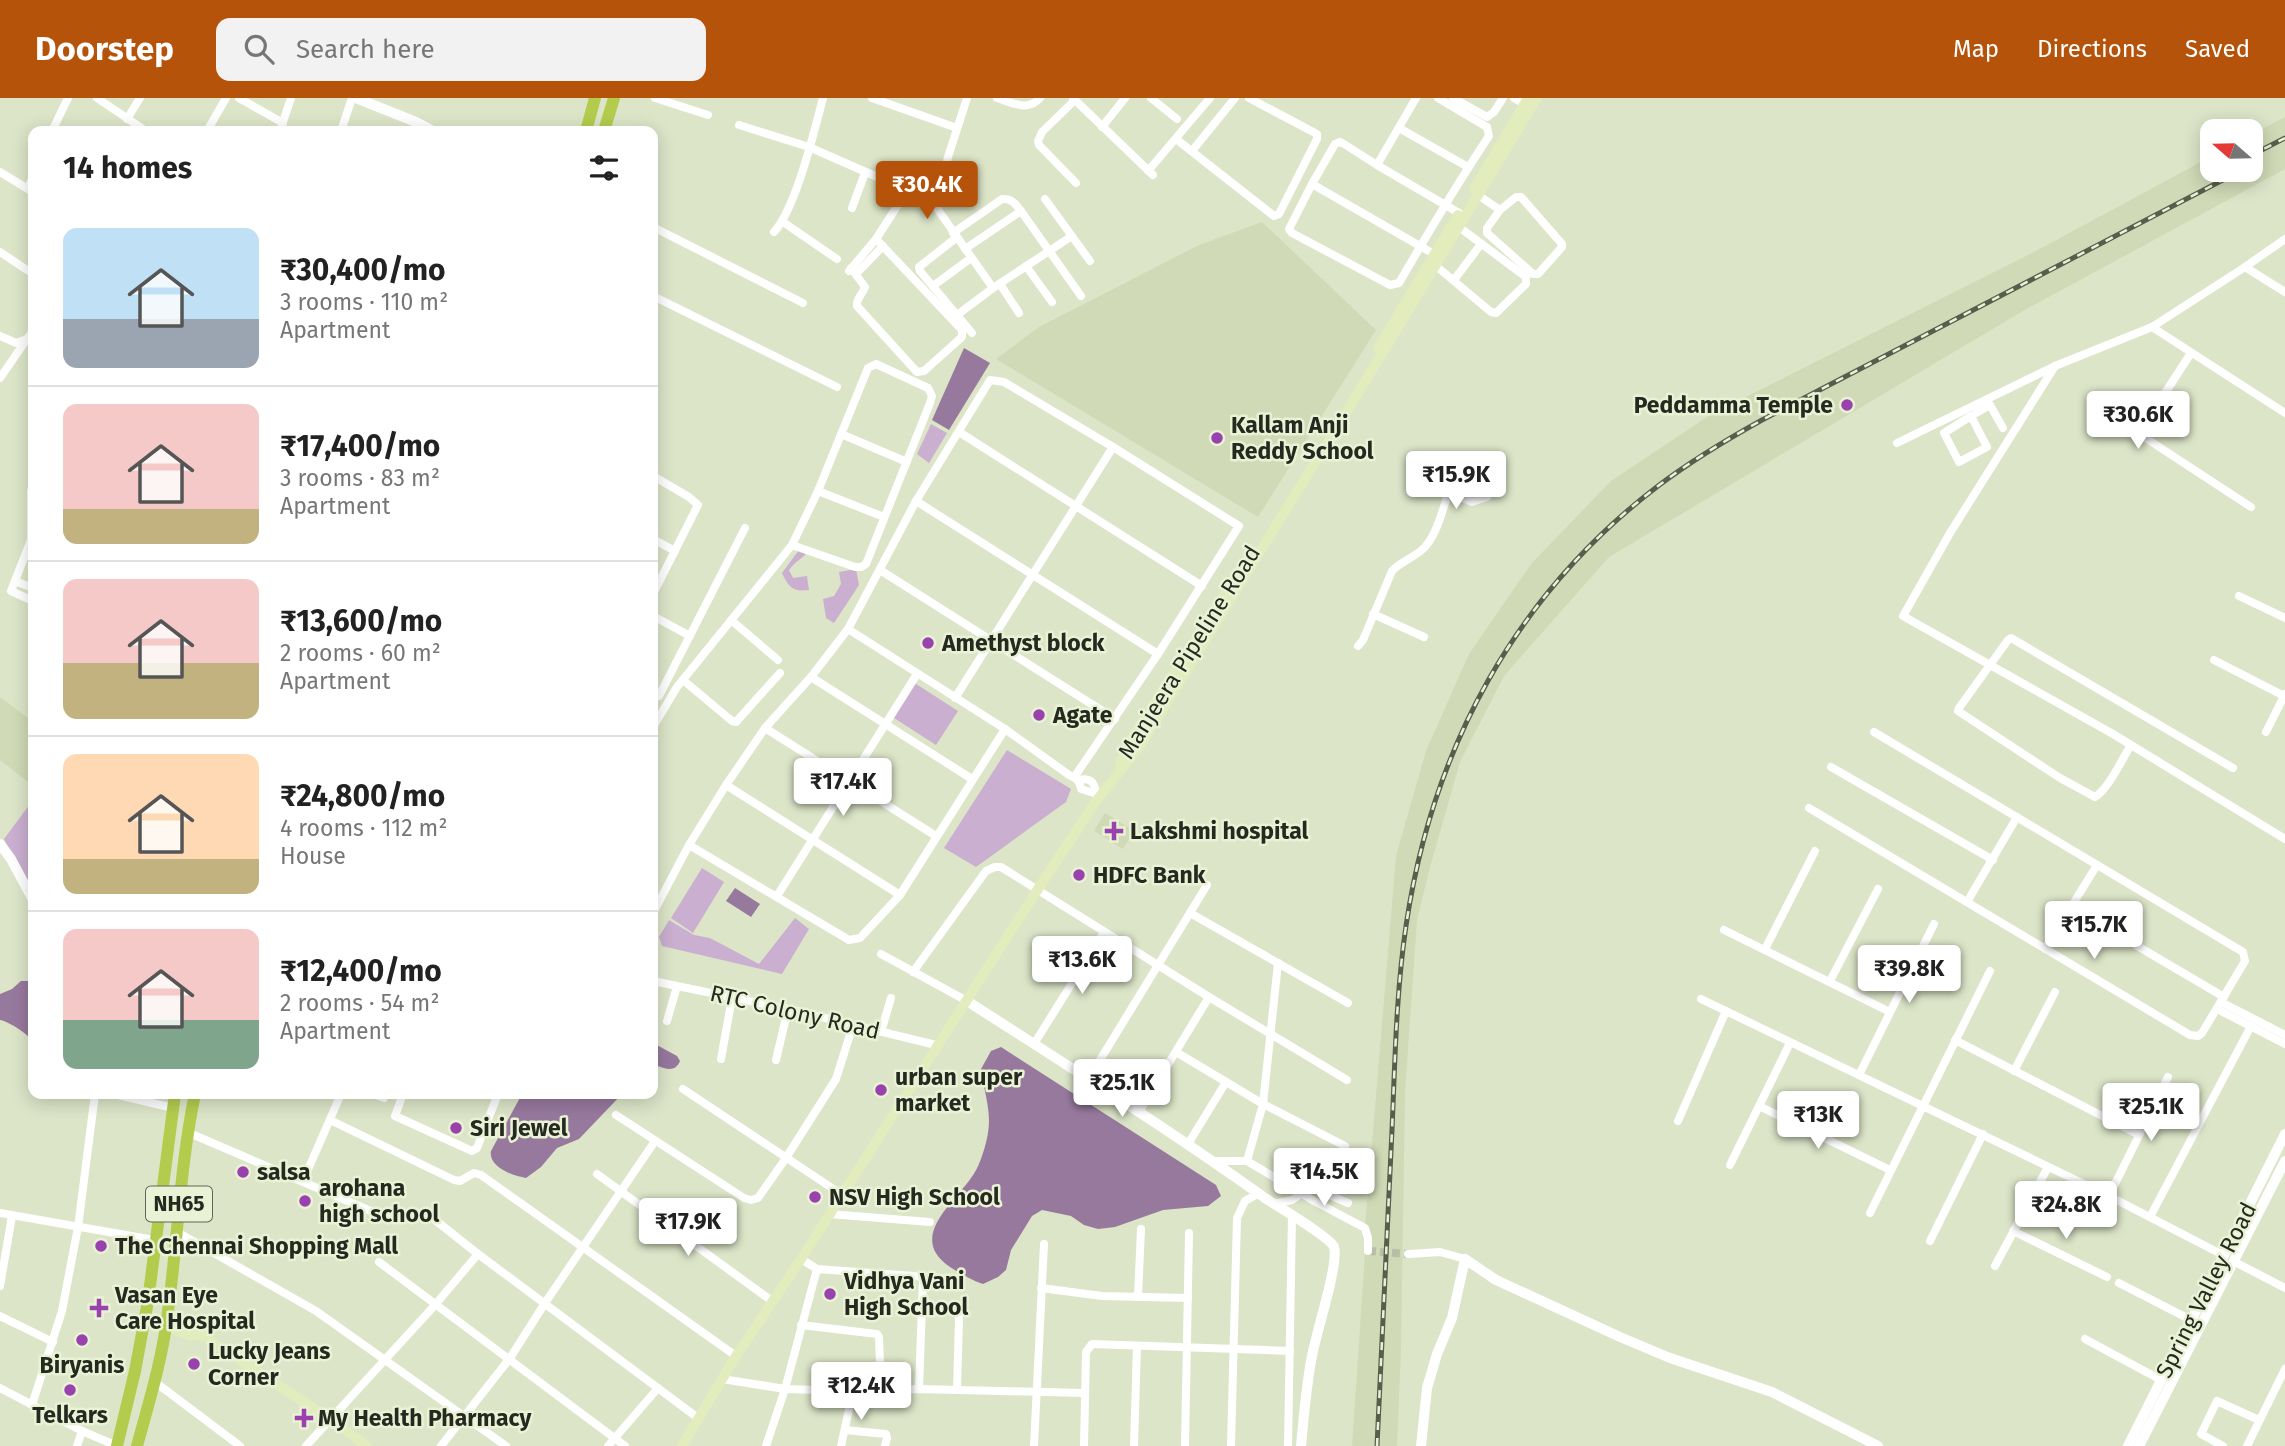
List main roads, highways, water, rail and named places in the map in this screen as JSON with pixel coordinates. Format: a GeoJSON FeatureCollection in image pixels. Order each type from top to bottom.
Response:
{"type":"FeatureCollection","features":[{"type":"Feature","properties":{"kind":"highway"},"geometry":{"type":"LineString","coordinates":[[587,126],[595,98]]}},
{"type":"Feature","properties":{"kind":"highway"},"geometry":{"type":"LineString","coordinates":[[606,126],[614,98]]}},
{"type":"Feature","properties":{"kind":"highway","name":"NH65"},"geometry":{"type":"LineString","coordinates":[[117,1446],[148,1301],[174,1099]]}},
{"type":"Feature","properties":{"kind":"highway","name":"NH65"},"geometry":{"type":"LineString","coordinates":[[137,1446],[155,1382],[167,1320],[187,1132],[194,1099]]}},
{"type":"Feature","properties":{"kind":"highway"},"geometry":{"type":"LineString","coordinates":[[167,1151],[185,1153]]}},
{"type":"Feature","properties":{"kind":"highway"},"geometry":{"type":"LineString","coordinates":[[164,1167],[183,1170]]}},
{"type":"Feature","properties":{"kind":"main road","name":"Manjeera Pipeline Road"},"geometry":{"type":"LineString","coordinates":[[682,1446],[736,1356],[967,1001],[1098,793],[1115,776],[1130,741],[1435,260],[1459,227],[1537,98]]}},
{"type":"Feature","properties":{"kind":"main road","name":"Manjeera Pipeline Road"},"geometry":{"type":"LineString","coordinates":[[1435,260],[1522,100]]}},
{"type":"Feature","properties":{"kind":"main road"},"geometry":{"type":"LineString","coordinates":[[167,1320],[194,1327],[201,1335],[367,1446]]}},
{"type":"Feature","properties":{"kind":"tunnel"},"geometry":{"type":"LineString","coordinates":[[1368,1251],[1408,1254]]}},
{"type":"Feature","properties":{"kind":"railway"},"geometry":{"type":"LineString","coordinates":[[2263,149],[2285,138]]}},
{"type":"Feature","properties":{"kind":"railway"},"geometry":{"type":"LineString","coordinates":[[1377,1446],[1396,1028],[1406,926],[1418,861],[1436,798],[1459,738],[1488,680],[1522,626],[1562,576],[1607,529],[1658,486],[1709,451],[1762,420],[2219,182]]}},
{"type":"Feature","properties":{"kind":"place","name":"Peddamma Temple"},"geometry":{"type":"Point","coordinates":[1847,405]}},
{"type":"Feature","properties":{"kind":"place","name":"Kallam Anji Reddy School"},"geometry":{"type":"Point","coordinates":[1217,438]}},
{"type":"Feature","properties":{"kind":"place","name":"Amethyst block"},"geometry":{"type":"Point","coordinates":[928,643]}},
{"type":"Feature","properties":{"kind":"place","name":"Agate"},"geometry":{"type":"Point","coordinates":[1039,715]}},
{"type":"Feature","properties":{"kind":"place","name":"Lakshmi hospital"},"geometry":{"type":"Point","coordinates":[1114,831]}},
{"type":"Feature","properties":{"kind":"place","name":"HDFC Bank"},"geometry":{"type":"Point","coordinates":[1079,875]}},
{"type":"Feature","properties":{"kind":"place","name":"urban super market"},"geometry":{"type":"Point","coordinates":[881,1090]}},
{"type":"Feature","properties":{"kind":"place","name":"Siri Jewel"},"geometry":{"type":"Point","coordinates":[456,1128]}},
{"type":"Feature","properties":{"kind":"place","name":"salsa"},"geometry":{"type":"Point","coordinates":[243,1172]}},
{"type":"Feature","properties":{"kind":"place","name":"NSV High School"},"geometry":{"type":"Point","coordinates":[815,1197]}},
{"type":"Feature","properties":{"kind":"place","name":"arohana high school"},"geometry":{"type":"Point","coordinates":[305,1201]}},
{"type":"Feature","properties":{"kind":"place","name":"The Chennai Shopping Mall"},"geometry":{"type":"Point","coordinates":[101,1246]}},
{"type":"Feature","properties":{"kind":"place","name":"Vidhya Vani High School"},"geometry":{"type":"Point","coordinates":[830,1294]}},
{"type":"Feature","properties":{"kind":"place","name":"Vasan Eye Care Hospital"},"geometry":{"type":"Point","coordinates":[99,1308]}},
{"type":"Feature","properties":{"kind":"place","name":"Biryanis"},"geometry":{"type":"Point","coordinates":[82,1340]}},
{"type":"Feature","properties":{"kind":"place","name":"Lucky Jeans Corner"},"geometry":{"type":"Point","coordinates":[194,1364]}},
{"type":"Feature","properties":{"kind":"place","name":"Telkars"},"geometry":{"type":"Point","coordinates":[70,1390]}},
{"type":"Feature","properties":{"kind":"place","name":"My Health Pharmacy"},"geometry":{"type":"Point","coordinates":[304,1418]}}]}
